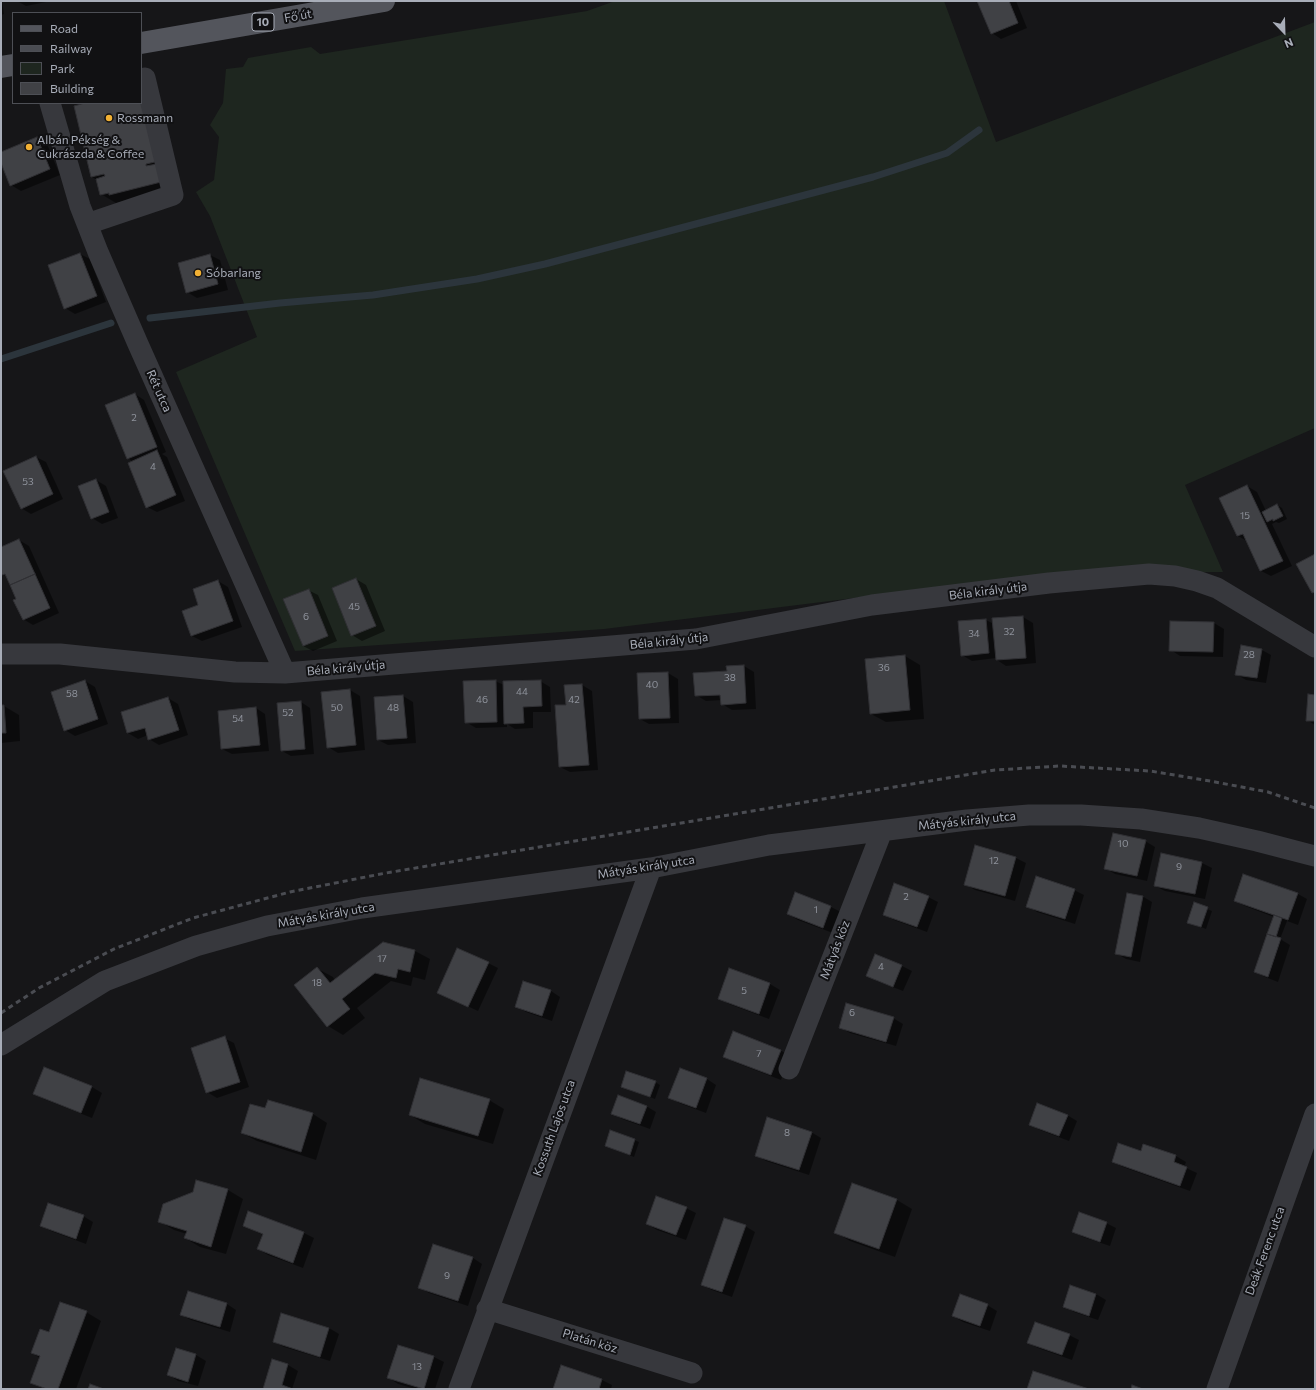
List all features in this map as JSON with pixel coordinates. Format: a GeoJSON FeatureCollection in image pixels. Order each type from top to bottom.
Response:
{"type":"FeatureCollection","features":[{"type":"Feature","properties":{"kind":"main road","name":"Fő út"},"geometry":{"type":"LineString","coordinates":[[142,43],[384,1]]}},
{"type":"Feature","properties":{"kind":"main road"},"geometry":{"type":"LineString","coordinates":[[1,67],[12,65]]}},
{"type":"Feature","properties":{"kind":"street"},"geometry":{"type":"LineString","coordinates":[[87,224],[173,196],[145,78]]}},
{"type":"Feature","properties":{"kind":"street","name":"Rét utca"},"geometry":{"type":"LineString","coordinates":[[50,104],[78,199],[87,224],[138,344],[285,673]]}},
{"type":"Feature","properties":{"kind":"street","name":"Béla király útja"},"geometry":{"type":"LineString","coordinates":[[1,654],[60,654],[235,672],[285,673],[696,639],[872,605],[1049,583],[1149,574],[1175,576],[1197,580],[1217,588],[1315,647]]}},
{"type":"Feature","properties":{"kind":"street","name":"Mátyás király utca"},"geometry":{"type":"LineString","coordinates":[[1,1045],[105,981],[196,946],[267,926],[362,908],[651,868],[769,845],[967,820],[1029,815],[1080,815],[1141,819],[1200,828],[1315,856]]}},
{"type":"Feature","properties":{"kind":"street","name":"Mátyás köz"},"geometry":{"type":"LineString","coordinates":[[789,1069],[882,831]]}},
{"type":"Feature","properties":{"kind":"street","name":"Kossuth Lajos utca"},"geometry":{"type":"LineString","coordinates":[[459,1389],[487,1309],[651,868]]}},
{"type":"Feature","properties":{"kind":"street","name":"Deák Ferenc utca"},"geometry":{"type":"LineString","coordinates":[[1217,1389],[1315,1114]]}},
{"type":"Feature","properties":{"kind":"street","name":"Platán köz"},"geometry":{"type":"LineString","coordinates":[[487,1309],[692,1373]]}},
{"type":"Feature","properties":{"kind":"green space"},"geometry":{"type":"Polygon","coordinates":[[[615,1],[944,1],[996,142],[1315,22],[1315,428],[1185,485],[1223,572],[1056,573],[604,629],[295,651],[176,372],[257,337],[210,216],[196,192],[214,180],[219,137],[210,125],[223,103],[226,69],[243,67],[248,58],[311,47],[320,54],[587,11],[615,1]]]}},
{"type":"Feature","properties":{"kind":"building"},"geometry":{"type":"Polygon","coordinates":[[[977,1],[1009,1],[1018,23],[991,34],[977,1]]]}},
{"type":"Feature","properties":{"kind":"building"},"geometry":{"type":"Polygon","coordinates":[[[81,104],[141,104],[159,161],[146,164],[146,166],[157,164],[161,182],[109,195],[109,193],[100,195],[96,179],[105,176],[104,174],[91,177],[74,106],[81,104]]]}},
{"type":"Feature","properties":{"kind":"building"},"geometry":{"type":"Polygon","coordinates":[[[37,137],[50,169],[10,186],[1,163],[1,152],[37,137]]]}},
{"type":"Feature","properties":{"kind":"building"},"geometry":{"type":"Polygon","coordinates":[[[80,253],[97,296],[64,309],[48,265],[80,253]]]}},
{"type":"Feature","properties":{"kind":"building","name":"Sóbarlang"},"geometry":{"type":"Polygon","coordinates":[[[210,254],[218,284],[186,293],[178,263],[210,254]]]}},
{"type":"Feature","properties":{"kind":"building"},"geometry":{"type":"Polygon","coordinates":[[[135,393],[157,447],[127,459],[105,405],[135,393]]]}},
{"type":"Feature","properties":{"kind":"building"},"geometry":{"type":"Polygon","coordinates":[[[157,450],[176,495],[146,508],[128,463],[157,450]]]}},
{"type":"Feature","properties":{"kind":"building"},"geometry":{"type":"Polygon","coordinates":[[[36,456],[53,494],[21,509],[3,471],[36,456]]]}},
{"type":"Feature","properties":{"kind":"building"},"geometry":{"type":"Polygon","coordinates":[[[96,479],[109,512],[91,519],[78,486],[96,479]]]}},
{"type":"Feature","properties":{"kind":"building"},"geometry":{"type":"Polygon","coordinates":[[[1247,485],[1283,561],[1260,571],[1243,534],[1237,536],[1219,498],[1247,485]]]}},
{"type":"Feature","properties":{"kind":"building"},"geometry":{"type":"Polygon","coordinates":[[[1277,504],[1283,516],[1267,522],[1262,512],[1277,504]]]}},
{"type":"Feature","properties":{"kind":"building"},"geometry":{"type":"Polygon","coordinates":[[[19,539],[35,574],[10,585],[5,574],[2,575],[1,573],[1,547],[19,539]]]}},
{"type":"Feature","properties":{"kind":"building"},"geometry":{"type":"Polygon","coordinates":[[[1315,554],[1315,592],[1312,593],[1296,564],[1315,554]]]}},
{"type":"Feature","properties":{"kind":"building"},"geometry":{"type":"Polygon","coordinates":[[[35,574],[50,608],[23,620],[13,600],[16,599],[10,585],[35,574]]]}},
{"type":"Feature","properties":{"kind":"building"},"geometry":{"type":"Polygon","coordinates":[[[356,578],[376,626],[351,636],[332,588],[356,578]]]}},
{"type":"Feature","properties":{"kind":"building"},"geometry":{"type":"Polygon","coordinates":[[[218,580],[233,621],[191,636],[182,611],[198,605],[193,589],[218,580]]]}},
{"type":"Feature","properties":{"kind":"building"},"geometry":{"type":"Polygon","coordinates":[[[309,589],[328,636],[303,646],[283,599],[309,589]]]}},
{"type":"Feature","properties":{"kind":"building"},"geometry":{"type":"Polygon","coordinates":[[[1023,616],[1026,658],[996,660],[992,618],[1023,616]]]}},
{"type":"Feature","properties":{"kind":"building"},"geometry":{"type":"Polygon","coordinates":[[[986,619],[989,653],[961,656],[958,621],[986,619]]]}},
{"type":"Feature","properties":{"kind":"building"},"geometry":{"type":"Polygon","coordinates":[[[1170,621],[1214,622],[1213,652],[1169,651],[1170,621]]]}},
{"type":"Feature","properties":{"kind":"building"},"geometry":{"type":"Polygon","coordinates":[[[1241,645],[1262,649],[1257,678],[1235,675],[1241,645]]]}},
{"type":"Feature","properties":{"kind":"building"},"geometry":{"type":"Polygon","coordinates":[[[905,655],[910,710],[870,714],[865,659],[905,655]]]}},
{"type":"Feature","properties":{"kind":"building"},"geometry":{"type":"Polygon","coordinates":[[[744,665],[746,703],[721,705],[720,695],[695,696],[693,673],[727,671],[726,666],[744,665]]]}},
{"type":"Feature","properties":{"kind":"building"},"geometry":{"type":"Polygon","coordinates":[[[668,672],[670,718],[639,719],[637,673],[668,672]]]}},
{"type":"Feature","properties":{"kind":"building"},"geometry":{"type":"Polygon","coordinates":[[[85,680],[98,719],[64,731],[51,692],[85,680]]]}},
{"type":"Feature","properties":{"kind":"building"},"geometry":{"type":"Polygon","coordinates":[[[496,680],[497,722],[465,723],[463,681],[496,680]]]}},
{"type":"Feature","properties":{"kind":"building"},"geometry":{"type":"Polygon","coordinates":[[[541,680],[542,706],[523,707],[524,723],[504,724],[503,681],[541,680]]]}},
{"type":"Feature","properties":{"kind":"building"},"geometry":{"type":"Polygon","coordinates":[[[582,684],[589,765],[559,767],[555,705],[566,705],[564,685],[582,684]]]}},
{"type":"Feature","properties":{"kind":"building"},"geometry":{"type":"Polygon","coordinates":[[[350,689],[356,745],[327,748],[321,692],[350,689]]]}},
{"type":"Feature","properties":{"kind":"building"},"geometry":{"type":"Polygon","coordinates":[[[1308,694],[1315,695],[1315,721],[1306,721],[1308,694]]]}},
{"type":"Feature","properties":{"kind":"building"},"geometry":{"type":"Polygon","coordinates":[[[403,695],[407,738],[377,740],[374,697],[403,695]]]}},
{"type":"Feature","properties":{"kind":"building"},"geometry":{"type":"Polygon","coordinates":[[[168,697],[179,730],[148,740],[145,728],[127,733],[121,712],[168,697]]]}},
{"type":"Feature","properties":{"kind":"building"},"geometry":{"type":"Polygon","coordinates":[[[301,701],[305,749],[281,751],[277,703],[301,701]]]}},
{"type":"Feature","properties":{"kind":"building"},"geometry":{"type":"Polygon","coordinates":[[[1,705],[4,705],[6,733],[1,733],[1,705]]]}},
{"type":"Feature","properties":{"kind":"building"},"geometry":{"type":"Polygon","coordinates":[[[256,707],[260,745],[221,749],[218,711],[256,707]]]}},
{"type":"Feature","properties":{"kind":"building"},"geometry":{"type":"Polygon","coordinates":[[[1113,833],[1146,840],[1137,876],[1104,869],[1113,833]]]}},
{"type":"Feature","properties":{"kind":"building"},"geometry":{"type":"Polygon","coordinates":[[[975,845],[1016,857],[1005,896],[964,885],[975,845]]]}},
{"type":"Feature","properties":{"kind":"building"},"geometry":{"type":"Polygon","coordinates":[[[1161,853],[1202,862],[1195,894],[1154,886],[1161,853]]]}},
{"type":"Feature","properties":{"kind":"building"},"geometry":{"type":"Polygon","coordinates":[[[1243,874],[1298,893],[1288,920],[1234,901],[1243,874]]]}},
{"type":"Feature","properties":{"kind":"building"},"geometry":{"type":"Polygon","coordinates":[[[1036,876],[1075,889],[1065,919],[1026,907],[1036,876]]]}},
{"type":"Feature","properties":{"kind":"building"},"geometry":{"type":"Polygon","coordinates":[[[894,883],[929,896],[917,927],[883,915],[894,883]]]}},
{"type":"Feature","properties":{"kind":"building"},"geometry":{"type":"Polygon","coordinates":[[[795,892],[831,906],[823,928],[787,914],[795,892]]]}},
{"type":"Feature","properties":{"kind":"building"},"geometry":{"type":"Polygon","coordinates":[[[1127,893],[1143,896],[1131,957],[1115,954],[1127,893]]]}},
{"type":"Feature","properties":{"kind":"building"},"geometry":{"type":"Polygon","coordinates":[[[1194,902],[1208,907],[1201,927],[1187,923],[1194,902]]]}},
{"type":"Feature","properties":{"kind":"building"},"geometry":{"type":"Polygon","coordinates":[[[1274,915],[1282,918],[1276,937],[1267,934],[1274,915]]]}},
{"type":"Feature","properties":{"kind":"building"},"geometry":{"type":"Polygon","coordinates":[[[1267,934],[1281,938],[1268,977],[1254,972],[1267,934]]]}},
{"type":"Feature","properties":{"kind":"building"},"geometry":{"type":"Polygon","coordinates":[[[383,942],[415,950],[410,972],[398,969],[396,978],[375,973],[342,999],[350,1009],[327,1027],[294,985],[317,967],[330,983],[383,942]]]}},
{"type":"Feature","properties":{"kind":"building"},"geometry":{"type":"Polygon","coordinates":[[[457,948],[489,962],[468,1007],[437,993],[457,948]]]}},
{"type":"Feature","properties":{"kind":"building"},"geometry":{"type":"Polygon","coordinates":[[[875,954],[902,965],[893,987],[866,976],[875,954]]]}},
{"type":"Feature","properties":{"kind":"building"},"geometry":{"type":"Polygon","coordinates":[[[729,968],[770,983],[759,1014],[718,999],[729,968]]]}},
{"type":"Feature","properties":{"kind":"building"},"geometry":{"type":"Polygon","coordinates":[[[523,981],[551,990],[542,1016],[515,1007],[523,981]]]}},
{"type":"Feature","properties":{"kind":"building"},"geometry":{"type":"Polygon","coordinates":[[[846,1003],[894,1017],[886,1042],[839,1028],[846,1003]]]}},
{"type":"Feature","properties":{"kind":"building"},"geometry":{"type":"Polygon","coordinates":[[[733,1031],[781,1050],[771,1075],[723,1057],[733,1031]]]}},
{"type":"Feature","properties":{"kind":"building"},"geometry":{"type":"Polygon","coordinates":[[[225,1036],[240,1082],[206,1093],[191,1048],[225,1036]]]}},
{"type":"Feature","properties":{"kind":"building"},"geometry":{"type":"Polygon","coordinates":[[[44,1067],[92,1086],[81,1113],[33,1094],[44,1067]]]}},
{"type":"Feature","properties":{"kind":"building"},"geometry":{"type":"Polygon","coordinates":[[[680,1068],[707,1078],[696,1108],[668,1098],[680,1068]]]}},
{"type":"Feature","properties":{"kind":"building"},"geometry":{"type":"Polygon","coordinates":[[[626,1071],[656,1081],[650,1097],[621,1087],[626,1071]]]}},
{"type":"Feature","properties":{"kind":"building"},"geometry":{"type":"Polygon","coordinates":[[[420,1078],[490,1099],[478,1136],[409,1115],[420,1078]]]}},
{"type":"Feature","properties":{"kind":"building"},"geometry":{"type":"Polygon","coordinates":[[[618,1095],[647,1106],[640,1124],[611,1114],[618,1095]]]}},
{"type":"Feature","properties":{"kind":"building"},"geometry":{"type":"Polygon","coordinates":[[[268,1100],[313,1113],[301,1152],[241,1133],[250,1104],[265,1108],[268,1100]]]}},
{"type":"Feature","properties":{"kind":"building"},"geometry":{"type":"Polygon","coordinates":[[[1037,1103],[1068,1115],[1059,1136],[1029,1125],[1037,1103]]]}},
{"type":"Feature","properties":{"kind":"building"},"geometry":{"type":"Polygon","coordinates":[[[767,1117],[812,1132],[799,1170],[755,1156],[767,1117]]]}},
{"type":"Feature","properties":{"kind":"building"},"geometry":{"type":"Polygon","coordinates":[[[610,1130],[635,1139],[630,1155],[605,1146],[610,1130]]]}},
{"type":"Feature","properties":{"kind":"building"},"geometry":{"type":"Polygon","coordinates":[[[1118,1143],[1141,1151],[1143,1144],[1176,1155],[1174,1162],[1187,1167],[1180,1186],[1112,1162],[1118,1143]]]}},
{"type":"Feature","properties":{"kind":"building"},"geometry":{"type":"Polygon","coordinates":[[[196,1180],[228,1189],[211,1247],[184,1238],[187,1231],[158,1222],[163,1204],[193,1192],[196,1180]]]}},
{"type":"Feature","properties":{"kind":"building"},"geometry":{"type":"Polygon","coordinates":[[[852,1183],[897,1199],[879,1249],[834,1233],[852,1183]]]}},
{"type":"Feature","properties":{"kind":"building"},"geometry":{"type":"Polygon","coordinates":[[[656,1196],[687,1207],[676,1235],[646,1224],[656,1196]]]}},
{"type":"Feature","properties":{"kind":"building"},"geometry":{"type":"Polygon","coordinates":[[[48,1203],[84,1215],[76,1239],[40,1226],[48,1203]]]}},
{"type":"Feature","properties":{"kind":"building"},"geometry":{"type":"Polygon","coordinates":[[[248,1211],[304,1232],[293,1263],[257,1249],[263,1234],[243,1226],[248,1211]]]}},
{"type":"Feature","properties":{"kind":"building"},"geometry":{"type":"Polygon","coordinates":[[[1079,1212],[1107,1222],[1100,1242],[1072,1232],[1079,1212]]]}},
{"type":"Feature","properties":{"kind":"building"},"geometry":{"type":"Polygon","coordinates":[[[724,1218],[746,1225],[722,1292],[701,1285],[724,1218]]]}},
{"type":"Feature","properties":{"kind":"building"},"geometry":{"type":"Polygon","coordinates":[[[433,1244],[473,1257],[458,1301],[418,1288],[433,1244]]]}},
{"type":"Feature","properties":{"kind":"building"},"geometry":{"type":"Polygon","coordinates":[[[1070,1285],[1096,1294],[1089,1316],[1063,1307],[1070,1285]]]}},
{"type":"Feature","properties":{"kind":"building"},"geometry":{"type":"Polygon","coordinates":[[[188,1291],[227,1303],[220,1327],[180,1315],[188,1291]]]}},
{"type":"Feature","properties":{"kind":"building"},"geometry":{"type":"Polygon","coordinates":[[[960,1294],[988,1304],[980,1326],[952,1316],[960,1294]]]}},
{"type":"Feature","properties":{"kind":"building"},"geometry":{"type":"Polygon","coordinates":[[[60,1302],[87,1311],[58,1389],[47,1389],[30,1383],[40,1356],[31,1353],[40,1329],[49,1332],[60,1302]]]}},
{"type":"Feature","properties":{"kind":"building"},"geometry":{"type":"Polygon","coordinates":[[[281,1313],[329,1328],[320,1357],[273,1342],[281,1313]]]}},
{"type":"Feature","properties":{"kind":"building"},"geometry":{"type":"Polygon","coordinates":[[[1035,1322],[1070,1334],[1062,1355],[1027,1343],[1035,1322]]]}},
{"type":"Feature","properties":{"kind":"building"},"geometry":{"type":"Polygon","coordinates":[[[398,1345],[434,1356],[424,1389],[387,1378],[398,1345]]]}},
{"type":"Feature","properties":{"kind":"building"},"geometry":{"type":"Polygon","coordinates":[[[176,1348],[196,1354],[188,1382],[167,1375],[176,1348]]]}},
{"type":"Feature","properties":{"kind":"building"},"geometry":{"type":"Polygon","coordinates":[[[272,1359],[288,1364],[282,1385],[293,1389],[263,1389],[272,1359]]]}},
{"type":"Feature","properties":{"kind":"building"},"geometry":{"type":"Polygon","coordinates":[[[561,1365],[602,1379],[599,1389],[553,1389],[561,1365]]]}},
{"type":"Feature","properties":{"kind":"building"},"geometry":{"type":"Polygon","coordinates":[[[1033,1371],[1089,1389],[1027,1389],[1033,1371]]]}},
{"type":"Feature","properties":{"kind":"building"},"geometry":{"type":"Polygon","coordinates":[[[90,1384],[104,1389],[88,1389],[90,1384]]]}},
{"type":"Feature","properties":{"kind":"building"},"geometry":{"type":"Polygon","coordinates":[[[1132,1385],[1143,1389],[1131,1389],[1132,1385]]]}},
{"type":"Feature","properties":{"kind":"waterway"},"geometry":{"type":"LineString","coordinates":[[150,318],[280,303],[373,295],[477,279],[545,264],[873,177],[947,153],[979,130]]}},
{"type":"Feature","properties":{"kind":"waterway"},"geometry":{"type":"LineString","coordinates":[[1,359],[111,323]]}},
{"type":"Feature","properties":{"kind":"railway"},"geometry":{"type":"LineString","coordinates":[[1,1013],[39,988],[114,949],[193,918],[290,892],[386,873],[995,770],[1060,766],[1150,771],[1268,792],[1315,808]]}},
{"type":"Feature","properties":{"kind":"place","name":"Rossmann"},"geometry":{"type":"Point","coordinates":[109,118]}},
{"type":"Feature","properties":{"kind":"place","name":"Albán Pékség & Cukrászda & Coffee"},"geometry":{"type":"Point","coordinates":[29,147]}},
{"type":"Feature","properties":{"kind":"place","name":"Sóbarlang"},"geometry":{"type":"Point","coordinates":[198,273]}}]}
